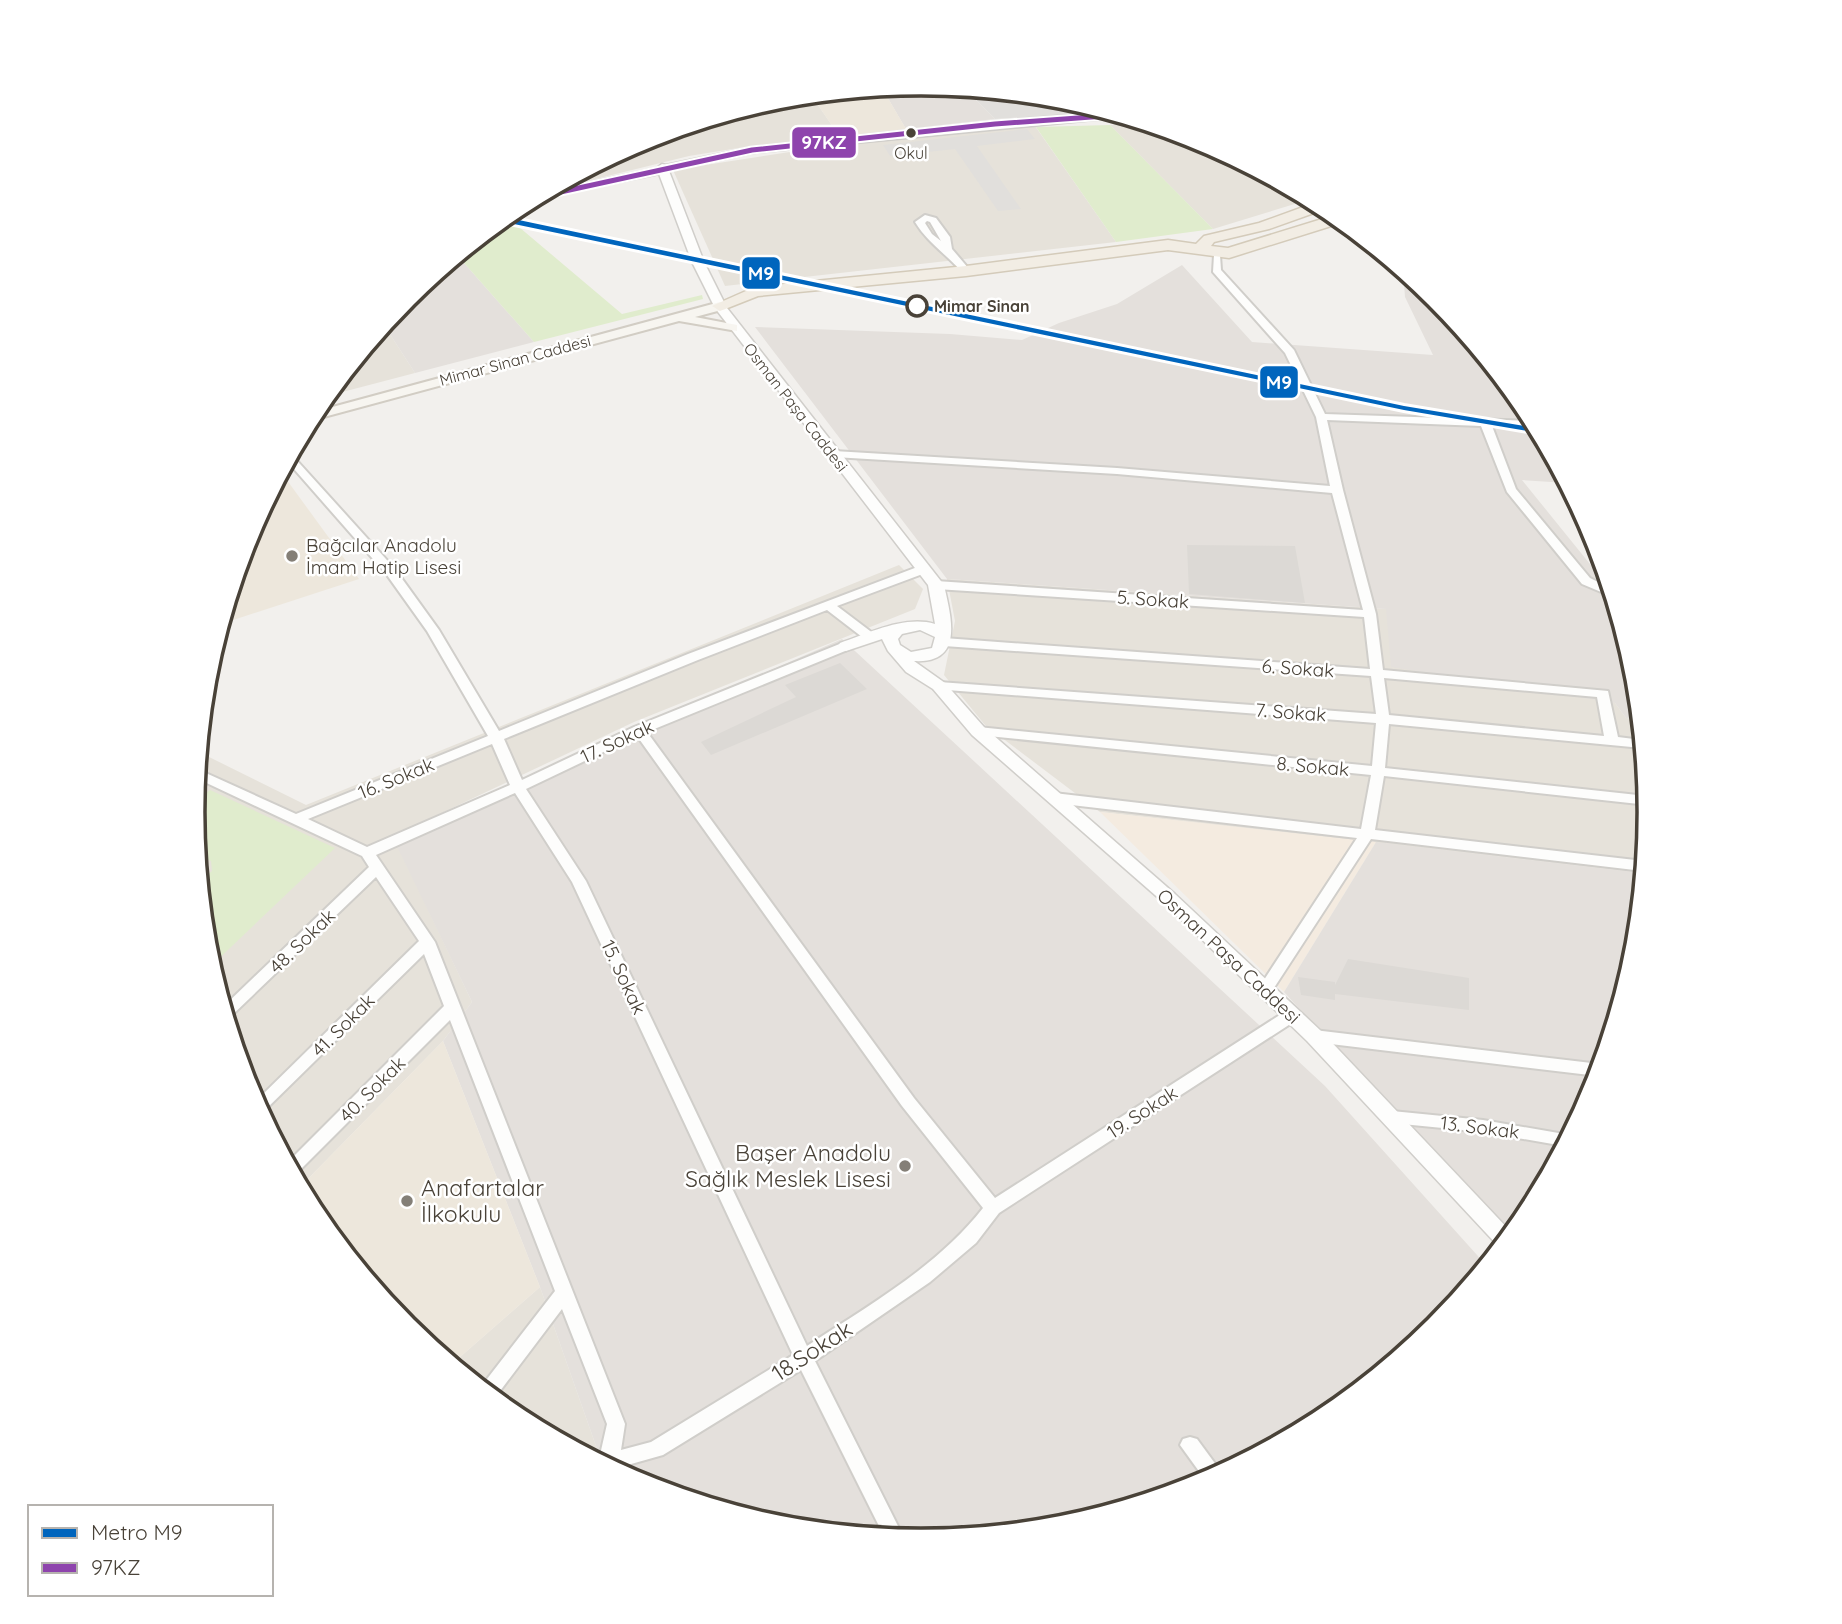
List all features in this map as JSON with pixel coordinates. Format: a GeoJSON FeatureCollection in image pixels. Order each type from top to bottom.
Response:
{"type":"FeatureCollection","features":[{"type":"Feature","properties":{"kind":"main road"},"geometry":{"type":"LineString","coordinates":[[1213,254],[1203,245],[1209,239],[1264,226],[1308,210]]}},
{"type":"Feature","properties":{"kind":"main road"},"geometry":{"type":"LineString","coordinates":[[718,303],[755,292],[966,271],[1168,245],[1213,254],[1243,250],[1327,222]]}},
{"type":"Feature","properties":{"kind":"main road","name":"Mimar Sinan Caddesi"},"geometry":{"type":"LineString","coordinates":[[327,413],[673,318],[718,303]]}},
{"type":"Feature","properties":{"kind":"main road","name":"Mimar Sinan Caddesi"},"geometry":{"type":"LineString","coordinates":[[334,403],[718,303]]}},
{"type":"Feature","properties":{"kind":"main road"},"geometry":{"type":"LineString","coordinates":[[673,318],[732,328]]}},
{"type":"Feature","properties":{"kind":"street"},"geometry":{"type":"LineString","coordinates":[[567,190],[662,167],[768,148],[995,124],[1090,117]]}},
{"type":"Feature","properties":{"kind":"street","name":"Osman Paşa Caddesi"},"geometry":{"type":"LineString","coordinates":[[662,167],[718,303],[732,328],[751,346],[860,491],[936,585],[942,613],[942,642],[934,668],[939,686]]}},
{"type":"Feature","properties":{"kind":"street"},"geometry":{"type":"LineString","coordinates":[[947,250],[966,271]]}},
{"type":"Feature","properties":{"kind":"street"},"geometry":{"type":"LineString","coordinates":[[1213,254],[1216,270],[1290,352],[1321,417],[1370,614],[1383,719],[1378,772],[1367,834],[1265,990]]}},
{"type":"Feature","properties":{"kind":"street"},"geometry":{"type":"LineString","coordinates":[[1321,417],[1522,424]]}},
{"type":"Feature","properties":{"kind":"street"},"geometry":{"type":"LineString","coordinates":[[1486,424],[1511,490],[1562,556],[1586,581],[1601,588]]}},
{"type":"Feature","properties":{"kind":"street"},"geometry":{"type":"LineString","coordinates":[[834,454],[1117,471],[1337,490]]}},
{"type":"Feature","properties":{"kind":"street","name":"15. Sokak"},"geometry":{"type":"LineString","coordinates":[[295,464],[391,572],[433,630],[496,737],[518,787],[579,881],[804,1357],[890,1527]]}},
{"type":"Feature","properties":{"kind":"street","name":"16. Sokak"},"geometry":{"type":"LineString","coordinates":[[296,820],[496,737],[924,569]]}},
{"type":"Feature","properties":{"kind":"street"},"geometry":{"type":"LineString","coordinates":[[896,651],[890,639],[925,614],[931,605],[936,585]]}},
{"type":"Feature","properties":{"kind":"street","name":"5. Sokak"},"geometry":{"type":"LineString","coordinates":[[936,585],[1370,614]]}},
{"type":"Feature","properties":{"kind":"street"},"geometry":{"type":"LineString","coordinates":[[829,606],[870,637]]}},
{"type":"Feature","properties":{"kind":"street"},"geometry":{"type":"LineString","coordinates":[[846,646],[872,645],[920,657],[942,642],[928,626],[904,627]]}},
{"type":"Feature","properties":{"kind":"street","name":"17. Sokak"},"geometry":{"type":"LineString","coordinates":[[367,853],[639,730],[846,646],[904,627]]}},
{"type":"Feature","properties":{"kind":"street","name":"6. Sokak"},"geometry":{"type":"LineString","coordinates":[[942,642],[1377,673],[1603,694],[1612,742]]}},
{"type":"Feature","properties":{"kind":"street","name":"Osman Paşa Caddesi"},"geometry":{"type":"LineString","coordinates":[[896,651],[912,669],[939,686],[978,731],[1168,898],[1314,1036],[1499,1234]]}},
{"type":"Feature","properties":{"kind":"street","name":"7. Sokak"},"geometry":{"type":"LineString","coordinates":[[939,686],[1383,719],[1633,743]]}},
{"type":"Feature","properties":{"kind":"street"},"geometry":{"type":"LineString","coordinates":[[639,730],[900,1091],[993,1208]]}},
{"type":"Feature","properties":{"kind":"street","name":"8. Sokak"},"geometry":{"type":"LineString","coordinates":[[978,731],[1636,800]]}},
{"type":"Feature","properties":{"kind":"street"},"geometry":{"type":"LineString","coordinates":[[206,777],[367,853],[427,942],[616,1424],[609,1456]]}},
{"type":"Feature","properties":{"kind":"street"},"geometry":{"type":"LineString","coordinates":[[1054,798],[1634,865]]}},
{"type":"Feature","properties":{"kind":"street","name":"48. Sokak"},"geometry":{"type":"LineString","coordinates":[[233,1007],[378,867]]}},
{"type":"Feature","properties":{"kind":"street","name":"41. Sokak"},"geometry":{"type":"LineString","coordinates":[[266,1101],[427,942]]}},
{"type":"Feature","properties":{"kind":"street","name":"40. Sokak"},"geometry":{"type":"LineString","coordinates":[[297,1163],[453,1007]]}},
{"type":"Feature","properties":{"kind":"street","name":"19. Sokak"},"geometry":{"type":"LineString","coordinates":[[993,1208],[1292,1015]]}},
{"type":"Feature","properties":{"kind":"street"},"geometry":{"type":"LineString","coordinates":[[1314,1036],[1589,1069]]}},
{"type":"Feature","properties":{"kind":"street","name":"13. Sokak"},"geometry":{"type":"LineString","coordinates":[[1392,1117],[1483,1126],[1558,1138]]}},
{"type":"Feature","properties":{"kind":"street","name":"18.Sokak"},"geometry":{"type":"LineString","coordinates":[[619,1460],[656,1449],[924,1278],[970,1238],[993,1208]]}},
{"type":"Feature","properties":{"kind":"street"},"geometry":{"type":"LineString","coordinates":[[493,1385],[565,1291]]}},
{"type":"Feature","properties":{"kind":"street"},"geometry":{"type":"LineString","coordinates":[[1190,1445],[1207,1468]]}},
{"type":"Feature","properties":{"kind":"shaded area"},"geometry":{"type":"Polygon","coordinates":[[[888,97],[975,99],[995,119],[906,129],[888,97]]]}},
{"type":"Feature","properties":{"kind":"shaded area"},"geometry":{"type":"Polygon","coordinates":[[[888,97],[906,129],[840,137],[817,104],[888,97]]]}},
{"type":"Feature","properties":{"kind":"shaded area"},"geometry":{"type":"Polygon","coordinates":[[[975,99],[1014,102],[1077,114],[995,119],[975,99]]]}},
{"type":"Feature","properties":{"kind":"shaded area"},"geometry":{"type":"Polygon","coordinates":[[[817,104],[840,137],[757,145],[689,156],[580,183],[647,151],[691,134],[781,110],[817,104]]]}},
{"type":"Feature","properties":{"kind":"shaded area"},"geometry":{"type":"Polygon","coordinates":[[[1117,124],[1151,134],[1195,151],[1238,170],[1297,203],[1213,229],[1110,125],[1117,124]]]}},
{"type":"Feature","properties":{"kind":"shaded area"},"geometry":{"type":"Polygon","coordinates":[[[1035,126],[1116,242],[725,286],[673,170],[829,146],[1035,126]]]}},
{"type":"Feature","properties":{"kind":"shaded area"},"geometry":{"type":"Polygon","coordinates":[[[1027,129],[1035,139],[977,146],[1021,209],[998,211],[955,149],[890,156],[883,145],[1027,129]]]}},
{"type":"Feature","properties":{"kind":"shaded area"},"geometry":{"type":"Polygon","coordinates":[[[463,262],[534,342],[415,373],[389,333],[463,262]]]}},
{"type":"Feature","properties":{"kind":"shaded area"},"geometry":{"type":"Polygon","coordinates":[[[1182,265],[1252,342],[1433,355],[1405,297],[1404,284],[1459,340],[1489,376],[1516,414],[1556,482],[1522,480],[1594,569],[1612,627],[1631,718],[1626,718],[1615,703],[1391,667],[1386,609],[947,579],[755,327],[950,334],[1022,340],[1059,323],[1117,304],[1182,265]]]}},
{"type":"Feature","properties":{"kind":"shaded area"},"geometry":{"type":"Polygon","coordinates":[[[389,333],[415,373],[341,392],[389,333]]]}},
{"type":"Feature","properties":{"kind":"shaded area","name":"Bağcılar Anadolu İmam Hatip Lisesi"},"geometry":{"type":"Polygon","coordinates":[[[287,480],[359,579],[232,620],[260,538],[287,480]]]}},
{"type":"Feature","properties":{"kind":"shaded area"},"geometry":{"type":"Polygon","coordinates":[[[899,565],[923,589],[915,609],[634,722],[393,836],[472,1002],[443,1041],[307,1180],[279,1129],[260,1086],[243,1042],[219,952],[207,859],[205,812],[208,756],[306,805],[899,565]]]}},
{"type":"Feature","properties":{"kind":"shaded area"},"geometry":{"type":"Polygon","coordinates":[[[947,579],[1387,609],[1615,703],[1626,718],[1631,718],[1637,812],[1634,872],[1100,812],[985,725],[944,675],[955,621],[947,579]]]}},
{"type":"Feature","properties":{"kind":"shaded area"},"geometry":{"type":"Polygon","coordinates":[[[842,639],[1325,1086],[1480,1259],[1427,1318],[1393,1350],[1319,1407],[1238,1454],[1151,1490],[1106,1503],[1014,1522],[921,1528],[874,1526],[781,1514],[691,1490],[647,1473],[598,1451],[540,1287],[443,1041],[472,1002],[392,836],[842,639]]]}},
{"type":"Feature","properties":{"kind":"shaded area"},"geometry":{"type":"Polygon","coordinates":[[[1100,812],[1376,842],[1284,992],[1100,812]]]}},
{"type":"Feature","properties":{"kind":"shaded area"},"geometry":{"type":"Polygon","coordinates":[[[1376,842],[1634,872],[1623,952],[1599,1042],[1563,1129],[1541,1170],[1502,1230],[1284,992],[1376,842]]]}},
{"type":"Feature","properties":{"kind":"shaded area","name":"Anafartalar İlkokulu"},"geometry":{"type":"Polygon","coordinates":[[[443,1041],[540,1287],[459,1358],[383,1284],[353,1248],[307,1180],[443,1041]]]}},
{"type":"Feature","properties":{"kind":"shaded area"},"geometry":{"type":"Polygon","coordinates":[[[540,1287],[598,1451],[523,1407],[459,1358],[540,1287]]]}},
{"type":"Feature","properties":{"kind":"green space"},"geometry":{"type":"Polygon","coordinates":[[[1110,125],[1213,229],[1116,242],[1036,127],[1110,125]]]}},
{"type":"Feature","properties":{"kind":"green space"},"geometry":{"type":"Polygon","coordinates":[[[514,223],[622,314],[702,295],[703,299],[534,342],[463,262],[514,223]]]}},
{"type":"Feature","properties":{"kind":"green space"},"geometry":{"type":"Polygon","coordinates":[[[210,790],[335,848],[220,957],[211,905],[208,874],[212,871],[211,861],[207,859],[206,793],[210,790]]]}},
{"type":"Feature","properties":{"kind":"building"},"geometry":{"type":"Polygon","coordinates":[[[1187,545],[1295,546],[1305,603],[1189,594],[1187,545]]]}},
{"type":"Feature","properties":{"kind":"building"},"geometry":{"type":"Polygon","coordinates":[[[840,663],[867,689],[711,755],[701,742],[796,697],[785,685],[840,663]]]}},
{"type":"Feature","properties":{"kind":"building"},"geometry":{"type":"Polygon","coordinates":[[[1348,959],[1469,978],[1469,1010],[1335,994],[1335,1000],[1301,995],[1298,977],[1335,982],[1335,985],[1348,959]]]}},
{"type":"Feature","properties":{"kind":"metro line","name":"M9"},"geometry":{"type":"LineString","coordinates":[[516,222],[1404,408],[1525,429]]}},
{"type":"Feature","properties":{"kind":"transit line","name":"97KZ"},"geometry":{"type":"LineString","coordinates":[[565,191],[752,150],[995,124],[1090,117]]}},
{"type":"Feature","properties":{"kind":"place","name":"Okul"},"geometry":{"type":"Point","coordinates":[911,133]}},
{"type":"Feature","properties":{"kind":"place","name":"Mimar Sinan"},"geometry":{"type":"Point","coordinates":[917,306]}},
{"type":"Feature","properties":{"kind":"place","name":"Bağcılar Anadolu İmam Hatip Lisesi"},"geometry":{"type":"Point","coordinates":[292,556]}},
{"type":"Feature","properties":{"kind":"place","name":"Başer Anadolu Sağlık Meslek Lisesi"},"geometry":{"type":"Point","coordinates":[905,1166]}},
{"type":"Feature","properties":{"kind":"place","name":"Anafartalar İlkokulu"},"geometry":{"type":"Point","coordinates":[407,1201]}}]}
